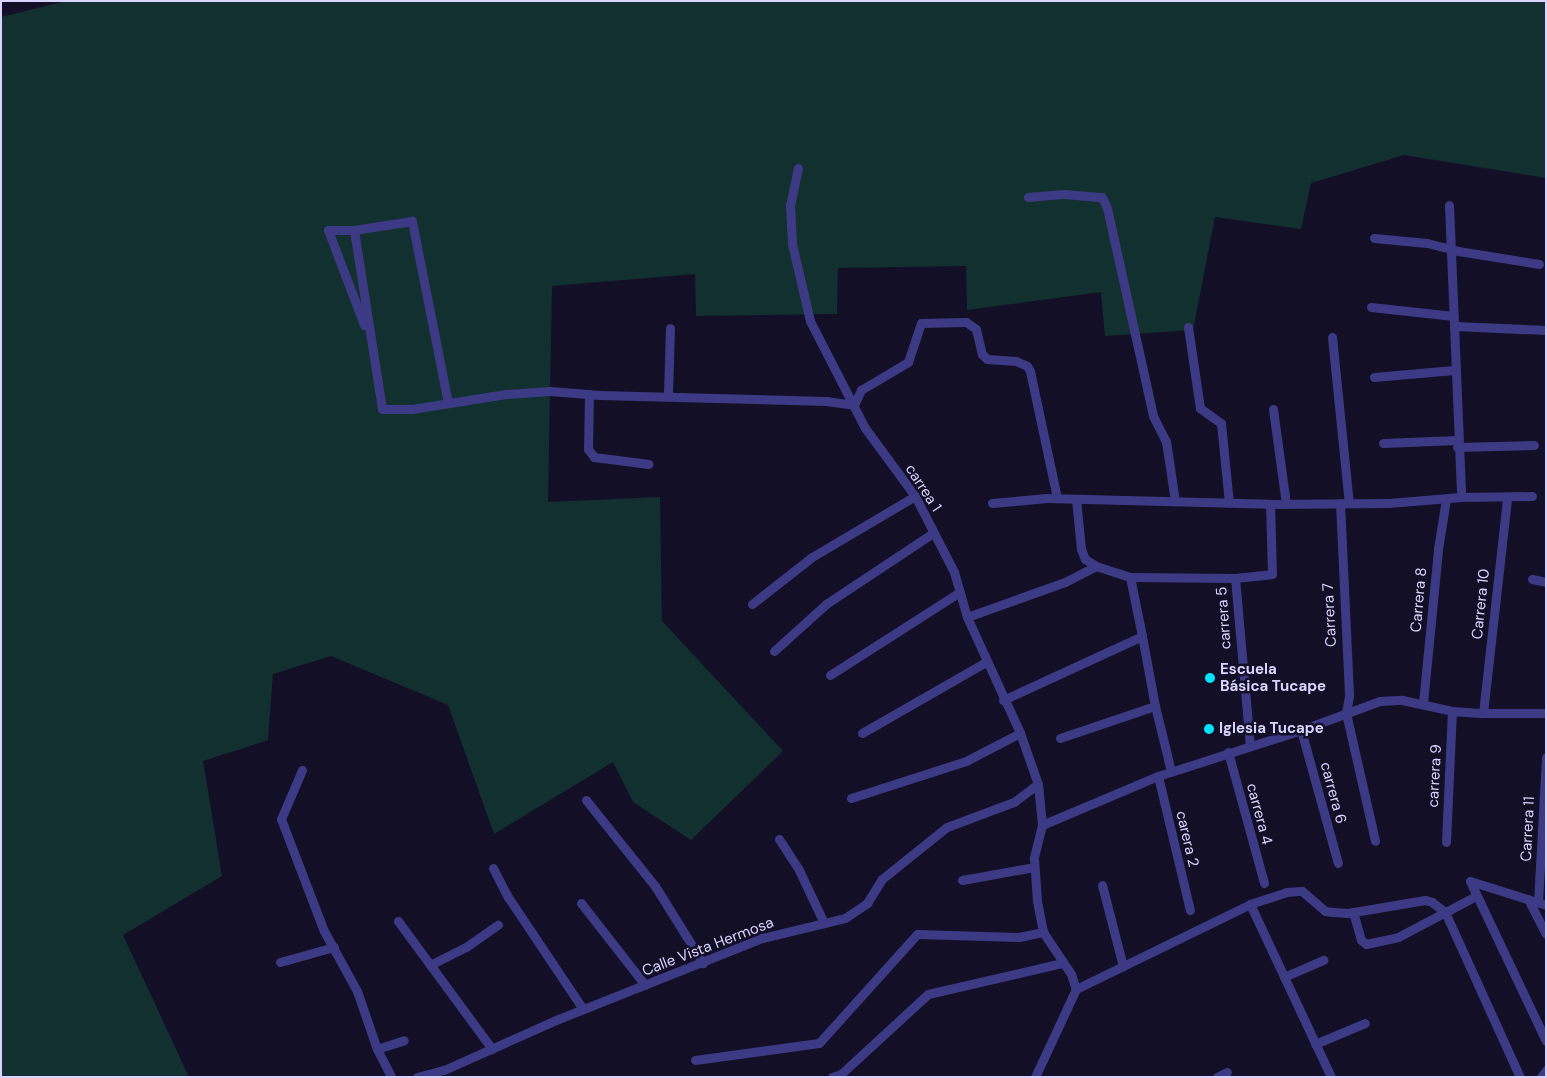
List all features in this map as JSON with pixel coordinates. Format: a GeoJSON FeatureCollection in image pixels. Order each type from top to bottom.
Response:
{"type":"FeatureCollection","features":[{"type":"Feature","properties":{"kind":"street","name":"carrea 1"},"geometry":{"type":"LineString","coordinates":[[798,168],[790,205],[792,244],[810,321],[870,435],[915,496],[954,572],[967,617],[1003,700],[1020,733],[1038,784],[1042,826],[1034,867],[1043,932]]}},
{"type":"Feature","properties":{"kind":"street"},"geometry":{"type":"LineString","coordinates":[[1028,198],[1064,194],[1102,196],[1108,208],[1153,416],[1166,441],[1175,501]]}},
{"type":"Feature","properties":{"kind":"street"},"geometry":{"type":"LineString","coordinates":[[1449,205],[1449,249],[1454,316],[1454,370],[1461,497]]}},
{"type":"Feature","properties":{"kind":"street"},"geometry":{"type":"LineString","coordinates":[[371,342],[328,230],[354,230],[412,221],[448,403]]}},
{"type":"Feature","properties":{"kind":"street"},"geometry":{"type":"LineString","coordinates":[[354,230],[382,409],[550,391],[589,394],[826,401],[854,406],[861,390],[908,362],[921,323],[966,322],[976,329],[982,354],[988,359],[1016,361],[1027,366],[1030,371],[1056,498]]}},
{"type":"Feature","properties":{"kind":"street"},"geometry":{"type":"LineString","coordinates":[[1374,238],[1427,243],[1449,249],[1539,264]]}},
{"type":"Feature","properties":{"kind":"street"},"geometry":{"type":"LineString","coordinates":[[1371,307],[1454,316]]}},
{"type":"Feature","properties":{"kind":"street"},"geometry":{"type":"LineString","coordinates":[[1188,326],[1200,408],[1221,424],[1229,503]]}},
{"type":"Feature","properties":{"kind":"street"},"geometry":{"type":"LineString","coordinates":[[1454,326],[1546,330]]}},
{"type":"Feature","properties":{"kind":"street"},"geometry":{"type":"LineString","coordinates":[[668,395],[670,328]]}},
{"type":"Feature","properties":{"kind":"street","name":"Carrera 7"},"geometry":{"type":"LineString","coordinates":[[1332,337],[1344,503],[1349,696],[1346,713],[1375,841]]}},
{"type":"Feature","properties":{"kind":"street"},"geometry":{"type":"LineString","coordinates":[[1374,377],[1454,370]]}},
{"type":"Feature","properties":{"kind":"street"},"geometry":{"type":"LineString","coordinates":[[589,394],[588,449],[594,456],[649,464]]}},
{"type":"Feature","properties":{"kind":"street"},"geometry":{"type":"LineString","coordinates":[[1273,408],[1286,504]]}},
{"type":"Feature","properties":{"kind":"street"},"geometry":{"type":"LineString","coordinates":[[1383,442],[1534,445]]}},
{"type":"Feature","properties":{"kind":"street"},"geometry":{"type":"LineString","coordinates":[[752,604],[812,557],[915,496]]}},
{"type":"Feature","properties":{"kind":"street"},"geometry":{"type":"LineString","coordinates":[[992,503],[1056,498],[1286,504],[1532,496]]}},
{"type":"Feature","properties":{"kind":"street","name":"Carrera 10"},"geometry":{"type":"LineString","coordinates":[[1483,713],[1507,498]]}},
{"type":"Feature","properties":{"kind":"street"},"geometry":{"type":"LineString","coordinates":[[1076,499],[1081,549],[1085,559],[1096,566],[1130,577],[1235,578],[1272,574],[1270,504]]}},
{"type":"Feature","properties":{"kind":"street","name":"Carrera 8"},"geometry":{"type":"LineString","coordinates":[[1423,704],[1438,549],[1446,499]]}},
{"type":"Feature","properties":{"kind":"street"},"geometry":{"type":"LineString","coordinates":[[774,651],[826,604],[933,532]]}},
{"type":"Feature","properties":{"kind":"street"},"geometry":{"type":"LineString","coordinates":[[967,617],[1074,579],[1096,566]]}},
{"type":"Feature","properties":{"kind":"street"},"geometry":{"type":"LineString","coordinates":[[1130,577],[1155,706],[1171,771]]}},
{"type":"Feature","properties":{"kind":"street","name":"carrera 5"},"geometry":{"type":"LineString","coordinates":[[1235,578],[1250,746]]}},
{"type":"Feature","properties":{"kind":"street"},"geometry":{"type":"LineString","coordinates":[[1532,579],[1546,582]]}},
{"type":"Feature","properties":{"kind":"street"},"geometry":{"type":"LineString","coordinates":[[830,675],[960,592]]}},
{"type":"Feature","properties":{"kind":"street"},"geometry":{"type":"LineString","coordinates":[[1003,700],[1142,636]]}},
{"type":"Feature","properties":{"kind":"street"},"geometry":{"type":"LineString","coordinates":[[862,733],[986,662]]}},
{"type":"Feature","properties":{"kind":"street"},"geometry":{"type":"LineString","coordinates":[[1042,826],[1171,771],[1301,730],[1380,701],[1402,700],[1452,710],[1483,713],[1546,713]]}},
{"type":"Feature","properties":{"kind":"street"},"geometry":{"type":"LineString","coordinates":[[1060,738],[1155,706]]}},
{"type":"Feature","properties":{"kind":"street","name":"carrera 9"},"geometry":{"type":"LineString","coordinates":[[1446,842],[1452,710]]}},
{"type":"Feature","properties":{"kind":"street","name":"carrera 6"},"geometry":{"type":"LineString","coordinates":[[1301,730],[1338,862]]}},
{"type":"Feature","properties":{"kind":"street"},"geometry":{"type":"LineString","coordinates":[[852,798],[966,761],[1020,733]]}},
{"type":"Feature","properties":{"kind":"street","name":"carrera 4"},"geometry":{"type":"LineString","coordinates":[[1228,752],[1264,883]]}},
{"type":"Feature","properties":{"kind":"street","name":"Carrera 11"},"geometry":{"type":"LineString","coordinates":[[1542,904],[1546,757]]}},
{"type":"Feature","properties":{"kind":"street"},"geometry":{"type":"LineString","coordinates":[[302,770],[281,819],[324,931],[357,991],[378,1049],[391,1077]]}},
{"type":"Feature","properties":{"kind":"street","name":"carera 2"},"geometry":{"type":"LineString","coordinates":[[1158,776],[1190,910]]}},
{"type":"Feature","properties":{"kind":"street","name":"Calle Vista Hermosa"},"geometry":{"type":"LineString","coordinates":[[417,1077],[444,1070],[583,1009],[762,938],[844,918],[867,903],[882,879],[947,827],[1014,802],[1038,784]]}},
{"type":"Feature","properties":{"kind":"street"},"geometry":{"type":"LineString","coordinates":[[586,800],[655,886],[703,963]]}},
{"type":"Feature","properties":{"kind":"street"},"geometry":{"type":"LineString","coordinates":[[778,839],[798,868],[824,923]]}},
{"type":"Feature","properties":{"kind":"street"},"geometry":{"type":"LineString","coordinates":[[962,880],[1034,867]]}},
{"type":"Feature","properties":{"kind":"street"},"geometry":{"type":"LineString","coordinates":[[492,868],[508,897],[583,1009]]}},
{"type":"Feature","properties":{"kind":"street"},"geometry":{"type":"LineString","coordinates":[[1542,904],[1470,881],[1546,1041]]}},
{"type":"Feature","properties":{"kind":"street"},"geometry":{"type":"LineString","coordinates":[[1102,885],[1123,966]]}},
{"type":"Feature","properties":{"kind":"street"},"geometry":{"type":"LineString","coordinates":[[1035,1077],[1076,989],[1250,904],[1302,890],[1325,911],[1354,912],[1425,900],[1445,912],[1520,1077]]}},
{"type":"Feature","properties":{"kind":"street"},"geometry":{"type":"LineString","coordinates":[[1354,912],[1361,940],[1366,944],[1398,937],[1476,896]]}},
{"type":"Feature","properties":{"kind":"street"},"geometry":{"type":"LineString","coordinates":[[1528,899],[1546,934]]}},
{"type":"Feature","properties":{"kind":"street"},"geometry":{"type":"LineString","coordinates":[[581,903],[645,985]]}},
{"type":"Feature","properties":{"kind":"street"},"geometry":{"type":"LineString","coordinates":[[1250,904],[1331,1077]]}},
{"type":"Feature","properties":{"kind":"street"},"geometry":{"type":"LineString","coordinates":[[398,921],[492,1049]]}},
{"type":"Feature","properties":{"kind":"street"},"geometry":{"type":"LineString","coordinates":[[430,965],[466,947],[498,925]]}},
{"type":"Feature","properties":{"kind":"street"},"geometry":{"type":"LineString","coordinates":[[695,1060],[819,1043],[917,934],[1019,937],[1043,932],[1076,989]]}},
{"type":"Feature","properties":{"kind":"street"},"geometry":{"type":"LineString","coordinates":[[280,962],[334,947]]}},
{"type":"Feature","properties":{"kind":"street"},"geometry":{"type":"LineString","coordinates":[[1284,977],[1323,960]]}},
{"type":"Feature","properties":{"kind":"street"},"geometry":{"type":"LineString","coordinates":[[832,1077],[841,1074],[907,1010],[928,994],[1062,963]]}},
{"type":"Feature","properties":{"kind":"street"},"geometry":{"type":"LineString","coordinates":[[1315,1044],[1365,1023]]}},
{"type":"Feature","properties":{"kind":"street"},"geometry":{"type":"LineString","coordinates":[[378,1049],[404,1040]]}},
{"type":"Feature","properties":{"kind":"street"},"geometry":{"type":"LineString","coordinates":[[1541,1077],[1546,1070]]}},
{"type":"Feature","properties":{"kind":"street"},"geometry":{"type":"LineString","coordinates":[[1217,1077],[1227,1072]]}},
{"type":"Feature","properties":{"kind":"green space"},"geometry":{"type":"Polygon","coordinates":[[[66,1],[1546,1],[1546,178],[1404,155],[1311,183],[1301,229],[1215,217],[1193,330],[1105,336],[1101,292],[967,310],[966,266],[838,268],[837,314],[696,316],[695,274],[552,286],[548,502],[660,497],[662,621],[783,751],[691,840],[633,802],[613,762],[494,834],[448,705],[331,656],[273,674],[268,740],[203,761],[222,876],[123,935],[189,1077],[1,1077],[1,17],[66,1]]]}},
{"type":"Feature","properties":{"kind":"place","name":"Escuela Básica Tucape"},"geometry":{"type":"Point","coordinates":[1210,678]}},
{"type":"Feature","properties":{"kind":"place","name":"Iglesia Tucape"},"geometry":{"type":"Point","coordinates":[1209,729]}}]}
